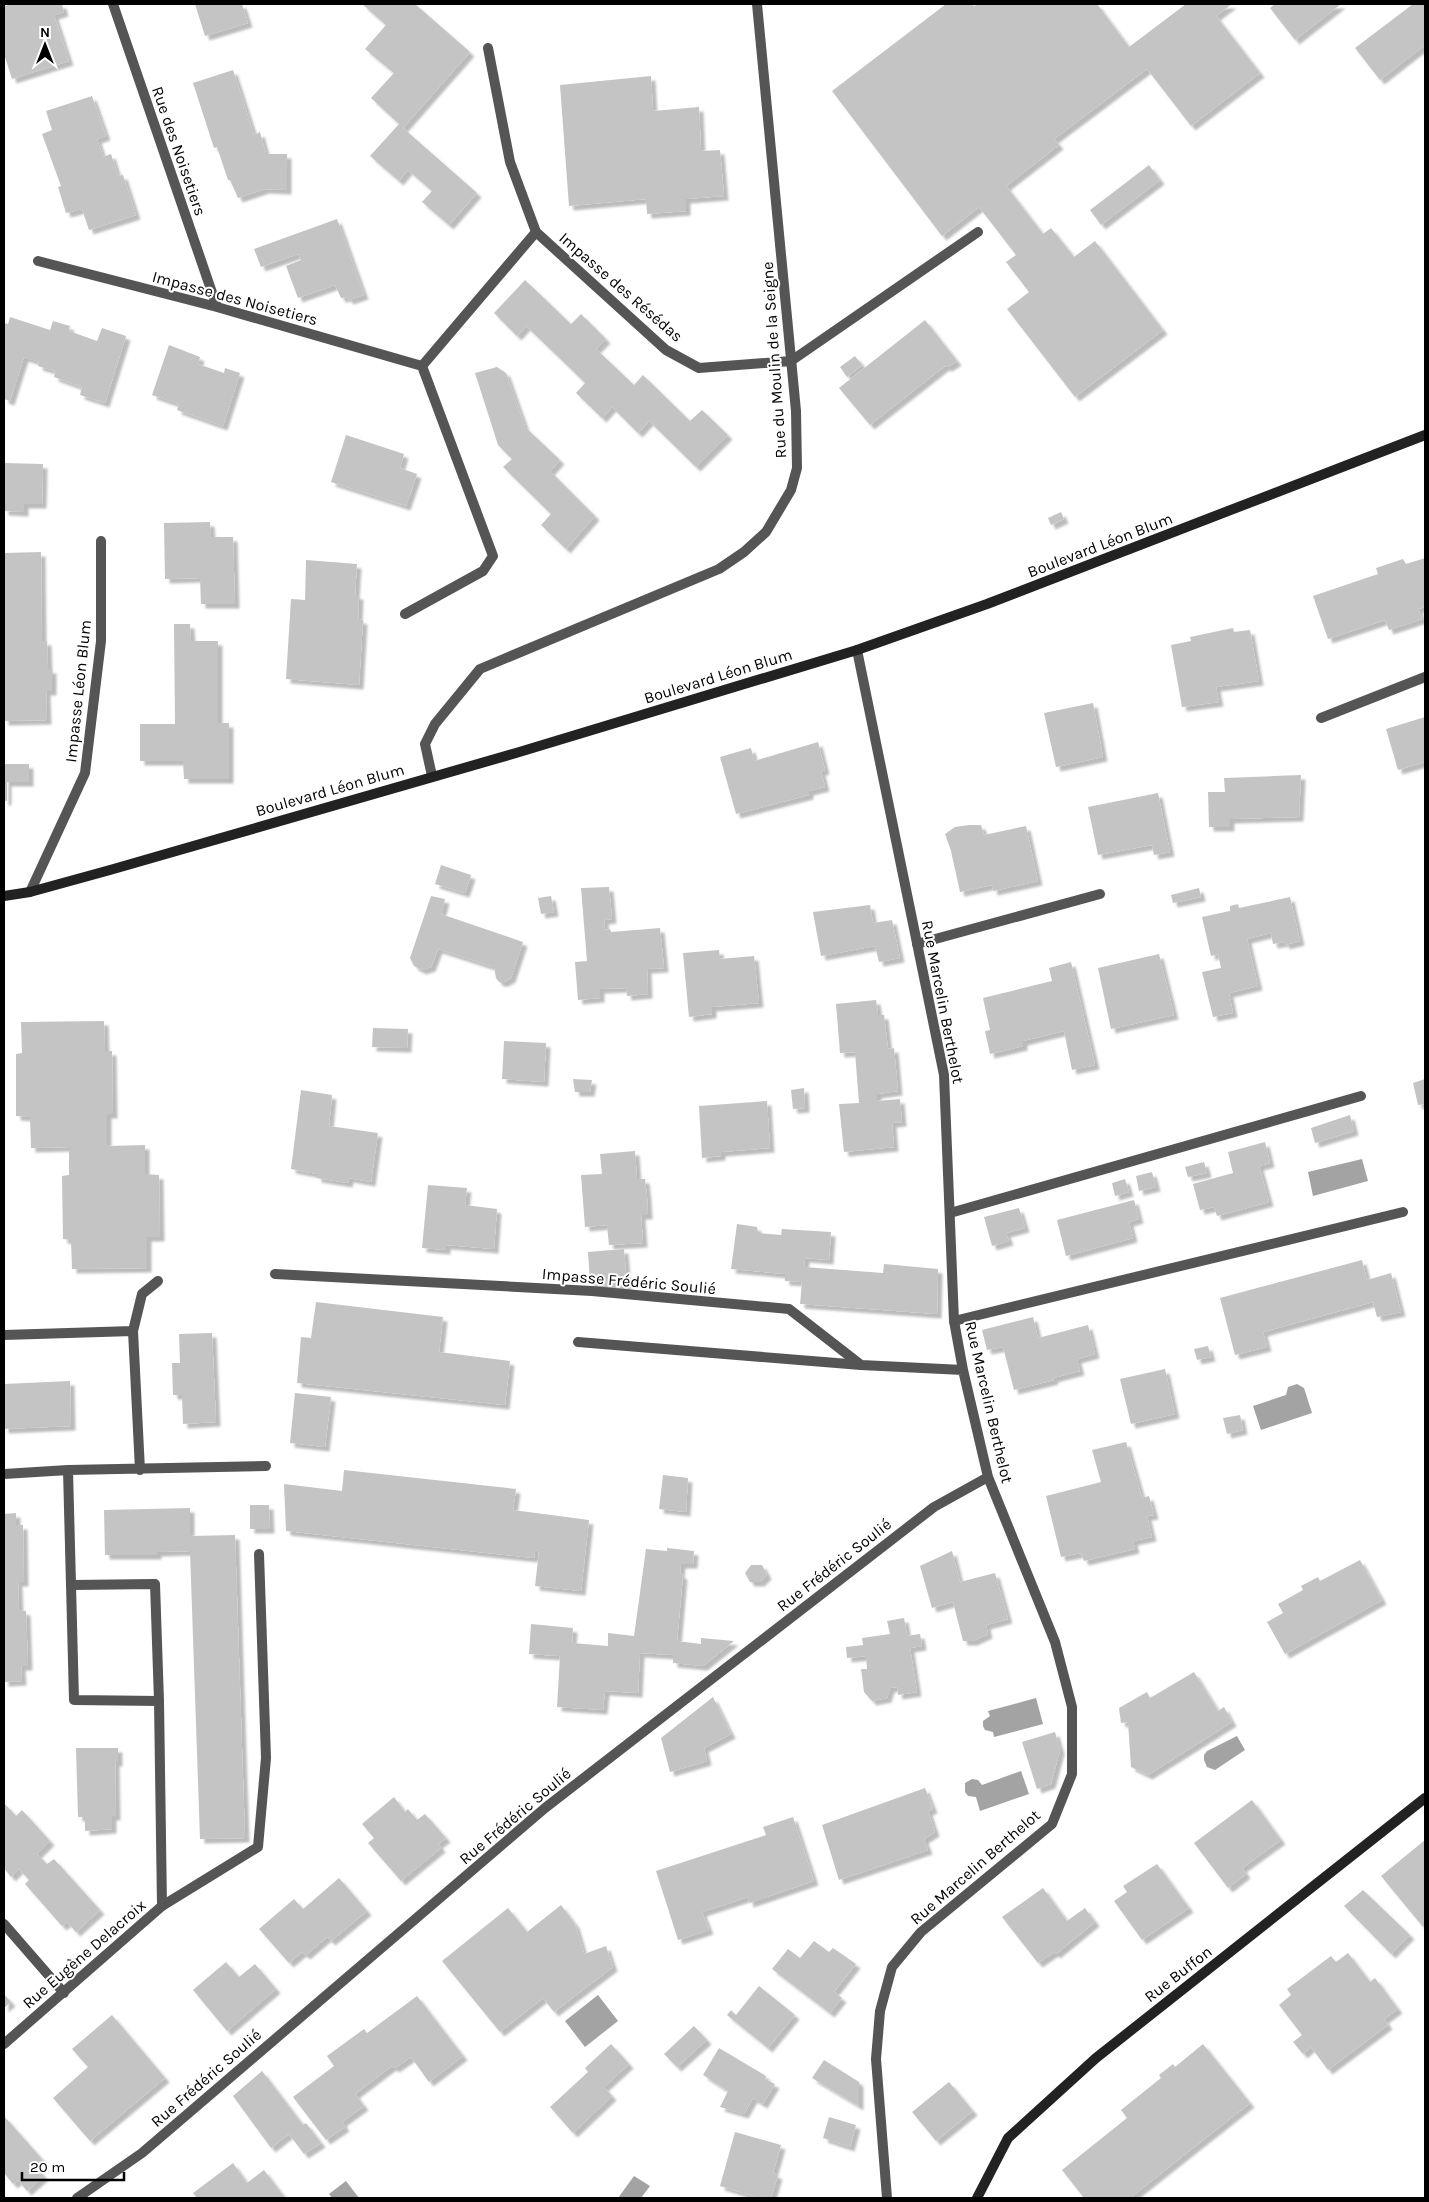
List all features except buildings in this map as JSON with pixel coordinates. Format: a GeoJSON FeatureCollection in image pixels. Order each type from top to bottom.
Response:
{"type":"FeatureCollection","features":[{"type":"Feature","properties":{"kind":"street","name":"Rue des Noisetiers"},"geometry":{"type":"LineString","coordinates":[[112,4],[217,307]]}},
{"type":"Feature","properties":{"kind":"street","name":"Rue du Moulin de la Seigne"},"geometry":{"type":"LineString","coordinates":[[432,776],[425,744],[435,724],[480,669],[719,569],[744,552],[766,532],[791,490],[797,468],[796,411],[758,4]]}},
{"type":"Feature","properties":{"kind":"street","name":"Impasse des Résédas"},"geometry":{"type":"LineString","coordinates":[[488,48],[510,162],[536,232],[666,350],[699,368],[791,361]]}},
{"type":"Feature","properties":{"kind":"street"},"geometry":{"type":"LineString","coordinates":[[405,614],[483,570],[493,556],[422,366],[536,232]]}},
{"type":"Feature","properties":{"kind":"street"},"geometry":{"type":"LineString","coordinates":[[791,361],[978,232]]}},
{"type":"Feature","properties":{"kind":"street","name":"Impasse des Noisetiers"},"geometry":{"type":"LineString","coordinates":[[38,261],[217,307],[422,366]]}},
{"type":"Feature","properties":{"kind":"street","name":"Boulevard Léon Blum"},"geometry":{"type":"LineString","coordinates":[[4,896],[30,892],[516,752],[857,650],[987,604],[1425,436]]}},
{"type":"Feature","properties":{"kind":"street","name":"Impasse Léon Blum"},"geometry":{"type":"LineString","coordinates":[[30,892],[85,773],[101,641],[101,541]]}},
{"type":"Feature","properties":{"kind":"street","name":"Rue Marcelin Berthelot"},"geometry":{"type":"LineString","coordinates":[[857,650],[944,1075],[954,1321],[963,1370],[988,1477],[1055,1642],[1072,1707],[1072,1774],[1052,1824],[921,1932],[892,1968],[880,2011],[876,2059],[887,2198]]}},
{"type":"Feature","properties":{"kind":"street"},"geometry":{"type":"LineString","coordinates":[[1321,718],[1425,677]]}},
{"type":"Feature","properties":{"kind":"street"},"geometry":{"type":"LineString","coordinates":[[917,944],[1100,894]]}},
{"type":"Feature","properties":{"kind":"street"},"geometry":{"type":"LineString","coordinates":[[950,1213],[1360,1096]]}},
{"type":"Feature","properties":{"kind":"street"},"geometry":{"type":"LineString","coordinates":[[954,1321],[1403,1212]]}},
{"type":"Feature","properties":{"kind":"street","name":"Impasse Frédéric Soulié"},"geometry":{"type":"LineString","coordinates":[[275,1274],[592,1291],[790,1309],[861,1364]]}},
{"type":"Feature","properties":{"kind":"street"},"geometry":{"type":"LineString","coordinates":[[140,1470],[133,1331],[142,1294],[158,1281]]}},
{"type":"Feature","properties":{"kind":"street"},"geometry":{"type":"LineString","coordinates":[[4,1335],[133,1331]]}},
{"type":"Feature","properties":{"kind":"street"},"geometry":{"type":"LineString","coordinates":[[578,1342],[963,1370]]}},
{"type":"Feature","properties":{"kind":"street"},"geometry":{"type":"LineString","coordinates":[[4,1474],[68,1470],[266,1466]]}},
{"type":"Feature","properties":{"kind":"street"},"geometry":{"type":"LineString","coordinates":[[68,1470],[74,1700],[159,1700]]}},
{"type":"Feature","properties":{"kind":"street","name":"Rue Frédéric Soulié"},"geometry":{"type":"LineString","coordinates":[[77,2198],[142,2153],[545,1808],[934,1507],[988,1477]]}},
{"type":"Feature","properties":{"kind":"street","name":"Rue Eugène Delacroix"},"geometry":{"type":"LineString","coordinates":[[4,2044],[162,1906],[258,1847],[266,1758],[259,1554]]}},
{"type":"Feature","properties":{"kind":"street"},"geometry":{"type":"LineString","coordinates":[[72,1585],[154,1584],[159,1700],[162,1906]]}},
{"type":"Feature","properties":{"kind":"street","name":"Rue Buffon"},"geometry":{"type":"LineString","coordinates":[[976,2198],[1008,2138],[1096,2058],[1425,1798]]}},
{"type":"Feature","properties":{"kind":"street"},"geometry":{"type":"LineString","coordinates":[[4,1924],[64,1993]]}},
{"type":"Feature","properties":{"kind":"shaded area"},"geometry":{"type":"Polygon","coordinates":[[[1362,1159],[1368,1181],[1313,1196],[1308,1172],[1362,1159]]]}},
{"type":"Feature","properties":{"kind":"shaded area"},"geometry":{"type":"Polygon","coordinates":[[[1297,1384],[1304,1388],[1312,1413],[1261,1430],[1253,1406],[1286,1395],[1288,1387],[1297,1384]]]}},
{"type":"Feature","properties":{"kind":"shaded area"},"geometry":{"type":"Polygon","coordinates":[[[1036,1698],[1043,1724],[994,1737],[993,1732],[985,1730],[983,1721],[990,1716],[988,1711],[1036,1698]]]}},
{"type":"Feature","properties":{"kind":"shaded area"},"geometry":{"type":"Polygon","coordinates":[[[1237,1736],[1245,1750],[1215,1770],[1207,1767],[1204,1755],[1207,1751],[1237,1736]]]}},
{"type":"Feature","properties":{"kind":"shaded area"},"geometry":{"type":"Polygon","coordinates":[[[1021,1771],[1029,1794],[980,1811],[976,1797],[968,1796],[965,1792],[965,1783],[972,1779],[978,1780],[982,1785],[1021,1771]]]}},
{"type":"Feature","properties":{"kind":"shaded area"},"geometry":{"type":"Polygon","coordinates":[[[598,1995],[618,2021],[585,2047],[565,2021],[598,1995]]]}},
{"type":"Feature","properties":{"kind":"shaded area"},"geometry":{"type":"Polygon","coordinates":[[[634,2176],[650,2186],[641,2198],[618,2198],[634,2176]]]}},
{"type":"Feature","properties":{"kind":"shaded area"},"geometry":{"type":"Polygon","coordinates":[[[346,2181],[359,2198],[332,2198],[329,2194],[346,2181]]]}}]}
